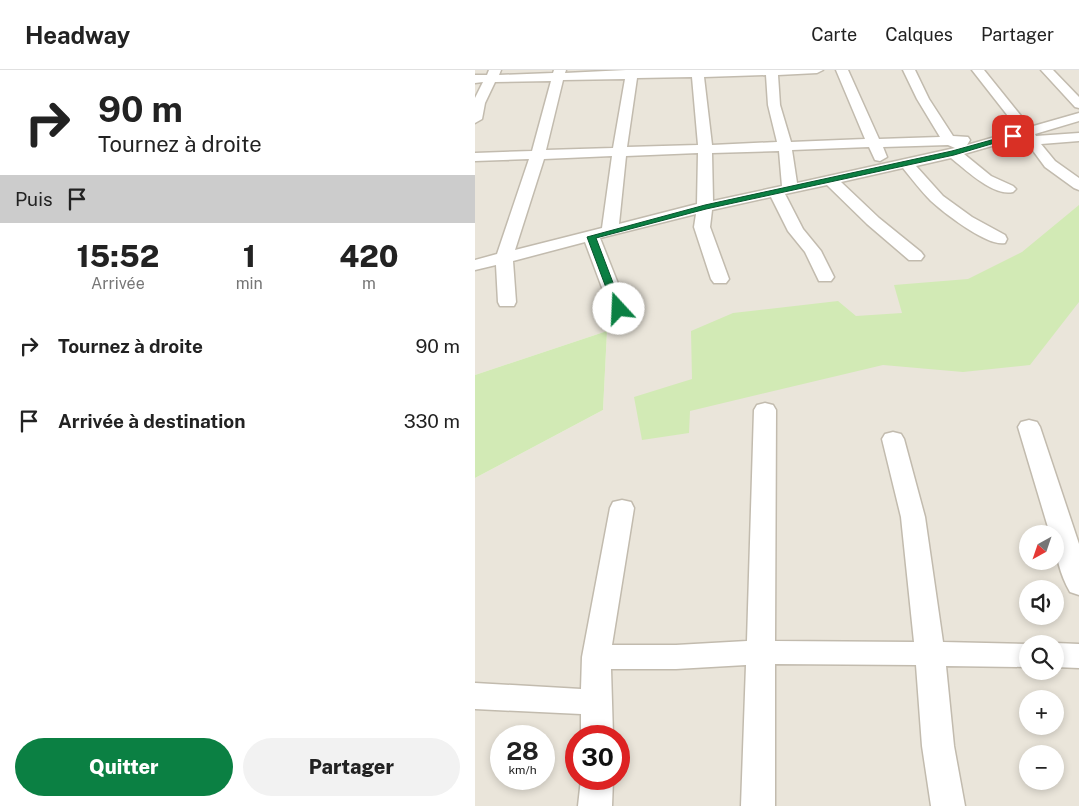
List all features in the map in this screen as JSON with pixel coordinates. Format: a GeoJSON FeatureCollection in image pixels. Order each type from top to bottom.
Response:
{"type":"FeatureCollection","features":[{"type":"Feature","properties":{"kind":"street"},"geometry":{"type":"LineString","coordinates":[[475,79],[493,74],[817,70]]}},
{"type":"Feature","properties":{"kind":"street"},"geometry":{"type":"LineString","coordinates":[[842,70],[875,144],[883,167]]}},
{"type":"Feature","properties":{"kind":"street"},"geometry":{"type":"LineString","coordinates":[[909,70],[923,100],[956,148],[986,179],[1007,189]]}},
{"type":"Feature","properties":{"kind":"street"},"geometry":{"type":"LineString","coordinates":[[978,70],[1029,136],[1036,148],[1050,164],[1079,186]]}},
{"type":"Feature","properties":{"kind":"street"},"geometry":{"type":"LineString","coordinates":[[1047,70],[1079,104]]}},
{"type":"Feature","properties":{"kind":"street"},"geometry":{"type":"LineString","coordinates":[[772,71],[775,105],[785,146],[783,191],[797,231],[813,251],[825,277]]}},
{"type":"Feature","properties":{"kind":"street"},"geometry":{"type":"LineString","coordinates":[[610,232],[619,151],[632,72]]}},
{"type":"Feature","properties":{"kind":"street"},"geometry":{"type":"LineString","coordinates":[[697,72],[705,148],[703,235],[720,278]]}},
{"type":"Feature","properties":{"kind":"street"},"geometry":{"type":"LineString","coordinates":[[507,302],[504,258],[538,154],[559,73]]}},
{"type":"Feature","properties":{"kind":"street"},"geometry":{"type":"LineString","coordinates":[[475,119],[479,103],[493,74]]}},
{"type":"Feature","properties":{"kind":"street"},"geometry":{"type":"LineString","coordinates":[[1029,136],[1079,117]]}},
{"type":"Feature","properties":{"kind":"street"},"geometry":{"type":"LineString","coordinates":[[475,265],[705,207],[831,180],[956,148],[1029,136],[1079,137]]}},
{"type":"Feature","properties":{"kind":"street"},"geometry":{"type":"LineString","coordinates":[[475,157],[705,148],[875,144],[956,148]]}},
{"type":"Feature","properties":{"kind":"street"},"geometry":{"type":"LineString","coordinates":[[905,162],[944,204],[999,239]]}},
{"type":"Feature","properties":{"kind":"street"},"geometry":{"type":"LineString","coordinates":[[831,180],[873,221],[915,256]]}},
{"type":"Feature","properties":{"kind":"street"},"geometry":{"type":"LineString","coordinates":[[591,237],[619,309]]}},
{"type":"Feature","properties":{"kind":"street"},"geometry":{"type":"LineString","coordinates":[[758,806],[765,410]]}},
{"type":"Feature","properties":{"kind":"street"},"geometry":{"type":"LineString","coordinates":[[1029,427],[1079,585]]}},
{"type":"Feature","properties":{"kind":"street"},"geometry":{"type":"LineString","coordinates":[[893,439],[913,517],[939,746],[949,806]]}},
{"type":"Feature","properties":{"kind":"street"},"geometry":{"type":"LineString","coordinates":[[596,725],[596,657],[622,508]]}},
{"type":"Feature","properties":{"kind":"street"},"geometry":{"type":"LineString","coordinates":[[596,657],[676,657],[762,652],[1019,655]]}},
{"type":"Feature","properties":{"kind":"street"},"geometry":{"type":"LineString","coordinates":[[1064,656],[1079,656]]}},
{"type":"Feature","properties":{"kind":"street"},"geometry":{"type":"LineString","coordinates":[[475,696],[595,702]]}},
{"type":"Feature","properties":{"kind":"street"},"geometry":{"type":"LineString","coordinates":[[595,806],[596,790]]}},
{"type":"Feature","properties":{"kind":"shaded area"},"geometry":{"type":"Polygon","coordinates":[[[475,70],[1079,70],[1079,806],[475,806],[475,478],[603,410],[607,331],[475,375],[475,70]]]}},
{"type":"Feature","properties":{"kind":"green space"},"geometry":{"type":"Polygon","coordinates":[[[1079,205],[1079,302],[1030,365],[963,372],[883,365],[690,411],[689,433],[642,440],[634,397],[692,379],[691,331],[733,313],[838,301],[856,316],[902,313],[894,285],[968,279],[1022,252],[1079,205]]]}},
{"type":"Feature","properties":{"kind":"green space"},"geometry":{"type":"Polygon","coordinates":[[[607,331],[603,410],[475,478],[475,375],[607,331]]]}},
{"type":"Feature","properties":{"kind":"route"},"geometry":{"type":"LineString","coordinates":[[619,309],[591,237],[705,207],[954,153],[1013,136]]}}]}
